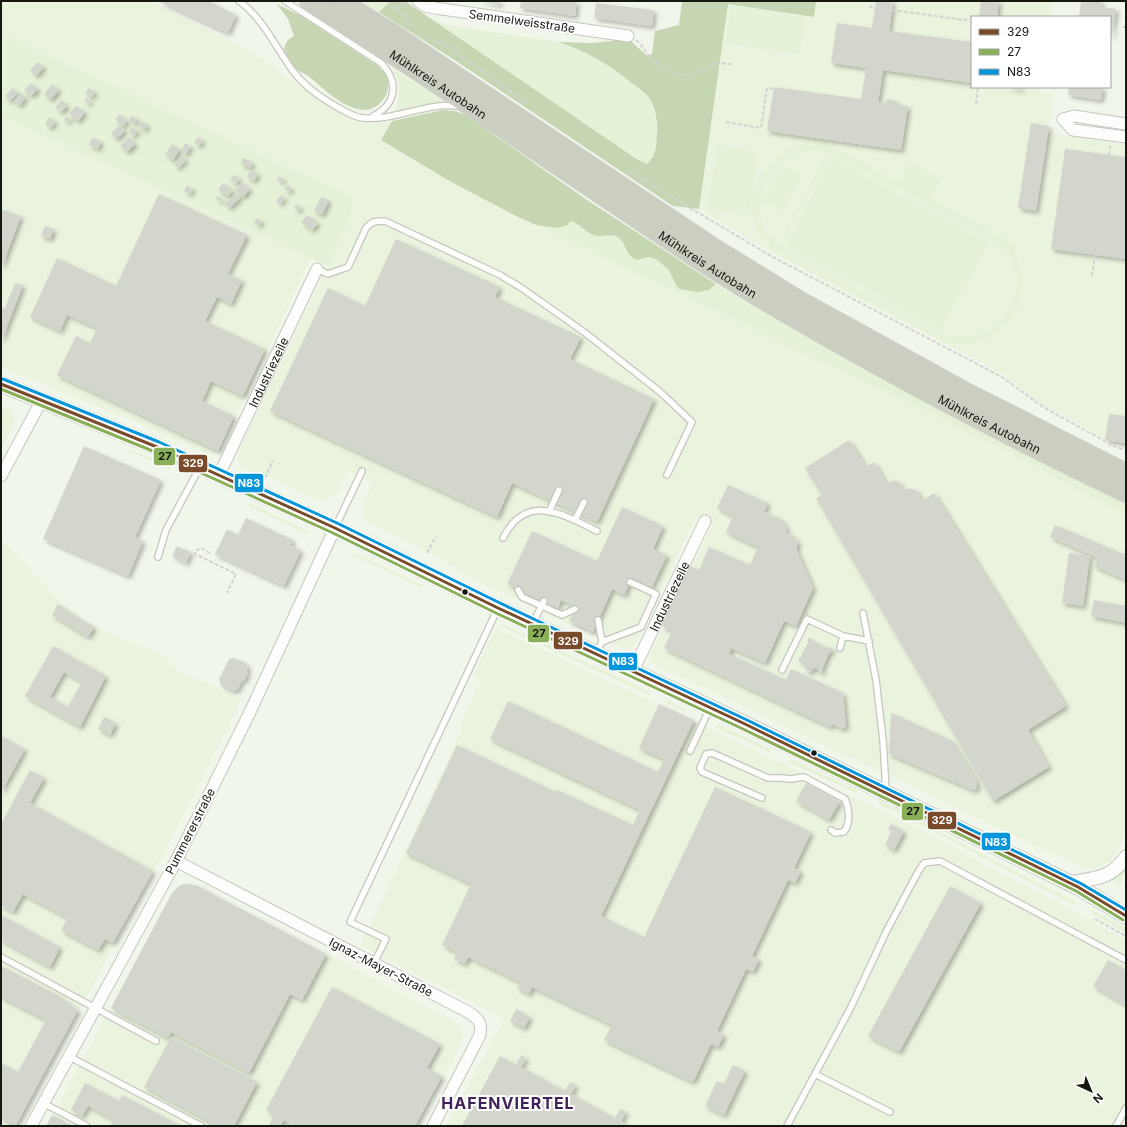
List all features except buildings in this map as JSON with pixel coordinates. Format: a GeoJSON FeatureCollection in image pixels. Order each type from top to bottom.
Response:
{"type":"FeatureCollection","features":[{"type":"Feature","properties":{"kind":"highway","name":"Mühlkreis Autobahn"},"geometry":{"type":"LineString","coordinates":[[339,1],[711,247],[802,303],[955,387],[1126,474]]}},
{"type":"Feature","properties":{"kind":"highway","name":"Mühlkreis Autobahn"},"geometry":{"type":"LineString","coordinates":[[310,2],[473,108],[678,245],[760,296],[824,334],[944,400],[1126,492]]}},
{"type":"Feature","properties":{"kind":"main road"},"geometry":{"type":"LineString","coordinates":[[1,384],[158,447],[335,528],[533,624],[599,648],[633,671],[710,707],[1091,894],[1126,915]]}},
{"type":"Feature","properties":{"kind":"street","name":"Semmelweisstraße"},"geometry":{"type":"LineString","coordinates":[[418,1],[425,6],[435,8],[628,36]]}},
{"type":"Feature","properties":{"kind":"street"},"geometry":{"type":"LineString","coordinates":[[1126,124],[1074,116],[1062,119],[1073,130],[1126,138]]}},
{"type":"Feature","properties":{"kind":"street","name":"Industriezeile"},"geometry":{"type":"LineString","coordinates":[[219,475],[317,269]]}},
{"type":"Feature","properties":{"kind":"street"},"geometry":{"type":"LineString","coordinates":[[1,476],[42,400]]}},
{"type":"Feature","properties":{"kind":"street","name":"Industriezeile"},"geometry":{"type":"LineString","coordinates":[[633,671],[705,521]]}},
{"type":"Feature","properties":{"kind":"street","name":"Pummererstraße"},"geometry":{"type":"LineString","coordinates":[[31,1126],[176,861],[250,712],[335,528]]}},
{"type":"Feature","properties":{"kind":"street"},"geometry":{"type":"LineString","coordinates":[[1068,883],[1102,877],[1112,872],[1126,857]]}},
{"type":"Feature","properties":{"kind":"street","name":"Ignaz-Mayer-Straße"},"geometry":{"type":"LineString","coordinates":[[176,861],[477,1018],[482,1026],[480,1035],[474,1049],[432,1126]]}},
{"type":"Feature","properties":{"kind":"lane"},"geometry":{"type":"LineString","coordinates":[[239,1],[259,20],[293,71],[312,91],[337,107],[355,116],[371,118],[455,105],[473,108]]}},
{"type":"Feature","properties":{"kind":"lane"},"geometry":{"type":"LineString","coordinates":[[285,1],[381,63],[387,69],[393,85],[392,97],[382,111],[371,118]]}},
{"type":"Feature","properties":{"kind":"lane"},"geometry":{"type":"LineString","coordinates":[[317,269],[328,274],[348,267],[366,228],[375,221],[385,221],[500,275],[520,287],[584,332],[653,386],[692,422],[667,475]]}},
{"type":"Feature","properties":{"kind":"lane"},"geometry":{"type":"LineString","coordinates":[[158,557],[166,530],[200,466]]}},
{"type":"Feature","properties":{"kind":"lane"},"geometry":{"type":"LineString","coordinates":[[335,528],[362,471]]}},
{"type":"Feature","properties":{"kind":"lane"},"geometry":{"type":"LineString","coordinates":[[549,512],[559,490]]}},
{"type":"Feature","properties":{"kind":"lane"},"geometry":{"type":"LineString","coordinates":[[575,520],[584,502]]}},
{"type":"Feature","properties":{"kind":"lane"},"geometry":{"type":"LineString","coordinates":[[503,538],[514,520],[523,514],[534,511],[558,513],[597,531]]}},
{"type":"Feature","properties":{"kind":"lane"},"geometry":{"type":"LineString","coordinates":[[598,620],[599,648],[641,627],[656,594],[630,582]]}},
{"type":"Feature","properties":{"kind":"lane"},"geometry":{"type":"LineString","coordinates":[[518,590],[522,597],[542,604],[562,616],[575,609]]}},
{"type":"Feature","properties":{"kind":"lane"},"geometry":{"type":"LineString","coordinates":[[533,624],[542,604]]}},
{"type":"Feature","properties":{"kind":"lane"},"geometry":{"type":"LineString","coordinates":[[374,963],[386,938],[350,922],[498,608]]}},
{"type":"Feature","properties":{"kind":"lane"},"geometry":{"type":"LineString","coordinates":[[863,613],[876,680],[884,740],[886,793]]}},
{"type":"Feature","properties":{"kind":"lane"},"geometry":{"type":"LineString","coordinates":[[782,670],[807,619],[843,636],[869,641]]}},
{"type":"Feature","properties":{"kind":"lane"},"geometry":{"type":"LineString","coordinates":[[840,648],[843,636]]}},
{"type":"Feature","properties":{"kind":"lane"},"geometry":{"type":"LineString","coordinates":[[690,751],[710,707]]}},
{"type":"Feature","properties":{"kind":"lane"},"geometry":{"type":"LineString","coordinates":[[762,798],[702,772],[700,768],[706,754],[712,753],[768,778],[790,779],[804,777],[845,799],[848,812],[846,829],[844,832],[835,833],[831,830]]}},
{"type":"Feature","properties":{"kind":"lane"},"geometry":{"type":"LineString","coordinates":[[787,1126],[850,1009],[887,930],[924,863],[940,861],[1126,960]]}},
{"type":"Feature","properties":{"kind":"lane"},"geometry":{"type":"LineString","coordinates":[[1,957],[156,1040]]}},
{"type":"Feature","properties":{"kind":"lane"},"geometry":{"type":"LineString","coordinates":[[68,1056],[200,1126]]}},
{"type":"Feature","properties":{"kind":"lane"},"geometry":{"type":"LineString","coordinates":[[815,1074],[890,1112]]}},
{"type":"Feature","properties":{"kind":"lane"},"geometry":{"type":"LineString","coordinates":[[43,1103],[87,1126]]}},
{"type":"Feature","properties":{"kind":"lane"},"geometry":{"type":"LineString","coordinates":[[1116,1126],[1126,1108]]}},
{"type":"Feature","properties":{"kind":"path"},"geometry":{"type":"LineString","coordinates":[[388,1],[397,9],[413,29]]}},
{"type":"Feature","properties":{"kind":"path"},"geometry":{"type":"LineString","coordinates":[[397,9],[406,1]]}},
{"type":"Feature","properties":{"kind":"path"},"geometry":{"type":"LineString","coordinates":[[869,6],[875,8]]}},
{"type":"Feature","properties":{"kind":"path"},"geometry":{"type":"LineString","coordinates":[[892,10],[971,21]]}},
{"type":"Feature","properties":{"kind":"path"},"geometry":{"type":"LineString","coordinates":[[628,36],[638,41],[652,60],[670,71],[681,75],[688,76],[706,66],[716,63],[734,66]]}},
{"type":"Feature","properties":{"kind":"path"},"geometry":{"type":"LineString","coordinates":[[424,37],[444,44],[530,106]]}},
{"type":"Feature","properties":{"kind":"path"},"geometry":{"type":"LineString","coordinates":[[726,122],[761,128],[767,88],[774,89]]}},
{"type":"Feature","properties":{"kind":"path"},"geometry":{"type":"LineString","coordinates":[[976,104],[978,88]]}},
{"type":"Feature","properties":{"kind":"path"},"geometry":{"type":"LineString","coordinates":[[623,168],[771,256],[1002,377],[1043,407],[1112,445],[1126,451]]}},
{"type":"Feature","properties":{"kind":"path"},"geometry":{"type":"LineString","coordinates":[[1092,276],[1095,255]]}},
{"type":"Feature","properties":{"kind":"path"},"geometry":{"type":"LineString","coordinates":[[265,478],[273,460]]}},
{"type":"Feature","properties":{"kind":"path"},"geometry":{"type":"LineString","coordinates":[[427,553],[436,536]]}},
{"type":"Feature","properties":{"kind":"path"},"geometry":{"type":"LineString","coordinates":[[210,553],[201,548],[195,551],[195,554],[236,574],[227,593]]}},
{"type":"Feature","properties":{"kind":"path"},"geometry":{"type":"LineString","coordinates":[[1095,919],[1126,936]]}},
{"type":"Feature","properties":{"kind":"shaded area"},"geometry":{"type":"Polygon","coordinates":[[[1,1],[149,1],[239,45],[269,64],[315,98],[335,111],[355,121],[372,125],[392,121],[381,139],[518,217],[1004,449],[1062,482],[1126,514],[1126,831],[1117,853],[1112,860],[1093,869],[1083,868],[652,663],[649,658],[651,653],[712,525],[696,516],[637,642],[632,648],[625,650],[479,582],[420,547],[370,524],[364,517],[362,509],[372,483],[348,472],[335,496],[324,501],[279,481],[239,466],[237,458],[239,450],[351,216],[338,190],[1,33],[1,1]]]}},
{"type":"Feature","properties":{"kind":"shaded area"},"geometry":{"type":"Polygon","coordinates":[[[360,1],[391,1],[379,12],[360,1]]]}},
{"type":"Feature","properties":{"kind":"shaded area"},"geometry":{"type":"Polygon","coordinates":[[[816,1],[1052,1],[1050,16],[971,16],[971,88],[1040,88],[1040,92],[1054,94],[1048,133],[1126,145],[1126,448],[1113,443],[1043,405],[1003,374],[772,253],[699,209],[728,3],[813,17],[816,1]]]}},
{"type":"Feature","properties":{"kind":"shaded area"},"geometry":{"type":"Polygon","coordinates":[[[731,5],[805,17],[800,54],[725,43],[731,5]]]}},
{"type":"Feature","properties":{"kind":"shaded area"},"geometry":{"type":"Polygon","coordinates":[[[428,17],[447,25],[559,42],[581,49],[613,67],[644,92],[652,102],[657,125],[656,148],[653,158],[647,164],[635,158],[428,17]]]}},
{"type":"Feature","properties":{"kind":"shaded area"},"geometry":{"type":"Polygon","coordinates":[[[1,33],[338,190],[355,200],[351,208],[351,216],[328,266],[1,116],[1,33]]]}},
{"type":"Feature","properties":{"kind":"shaded area"},"geometry":{"type":"Polygon","coordinates":[[[392,69],[446,101],[395,111],[399,89],[397,79],[392,69]]]}},
{"type":"Feature","properties":{"kind":"shaded area"},"geometry":{"type":"Polygon","coordinates":[[[1,116],[311,258],[220,450],[217,452],[213,454],[205,453],[143,425],[1,367],[1,116]]]}},
{"type":"Feature","properties":{"kind":"shaded area"},"geometry":{"type":"Polygon","coordinates":[[[820,139],[898,181],[908,162],[941,180],[932,199],[1018,245],[1015,251],[1013,250],[1021,269],[1023,288],[1018,306],[1009,322],[996,334],[979,342],[960,344],[940,340],[781,255],[769,246],[763,239],[754,223],[752,206],[754,190],[760,175],[771,162],[784,152],[800,145],[817,143],[820,139]],[[815,150],[794,155],[777,166],[770,173],[762,192],[760,211],[764,228],[778,245],[943,334],[959,337],[975,335],[989,330],[1001,321],[1010,309],[1015,295],[1016,280],[1012,263],[1000,246],[990,238],[831,154],[815,150]]]}},
{"type":"Feature","properties":{"kind":"shaded area"},"geometry":{"type":"Polygon","coordinates":[[[717,145],[758,151],[749,215],[707,209],[717,145]]]}},
{"type":"Feature","properties":{"kind":"shaded area"},"geometry":{"type":"Polygon","coordinates":[[[824,156],[829,159],[784,240],[782,239],[824,156]]]}},
{"type":"Feature","properties":{"kind":"shaded area"},"geometry":{"type":"Polygon","coordinates":[[[832,157],[989,242],[941,330],[785,246],[832,157]]]}},
{"type":"Feature","properties":{"kind":"shaded area"},"geometry":{"type":"Polygon","coordinates":[[[782,165],[802,175],[782,212],[762,201],[782,165]]]}},
{"type":"Feature","properties":{"kind":"shaded area"},"geometry":{"type":"Polygon","coordinates":[[[570,221],[576,222],[587,231],[601,236],[610,235],[618,238],[623,243],[625,249],[642,260],[650,257],[656,259],[669,270],[676,285],[709,290],[716,284],[883,379],[1023,453],[1126,504],[1126,514],[1062,482],[1004,449],[536,225],[557,228],[570,221]]]}},
{"type":"Feature","properties":{"kind":"shaded area"},"geometry":{"type":"Polygon","coordinates":[[[1,404],[12,410],[14,425],[1,450],[1,404]]]}},
{"type":"Feature","properties":{"kind":"shaded area"},"geometry":{"type":"Polygon","coordinates":[[[120,447],[132,450],[170,466],[171,470],[120,447]]]}},
{"type":"Feature","properties":{"kind":"shaded area"},"geometry":{"type":"Polygon","coordinates":[[[250,503],[309,532],[308,534],[248,506],[250,503]]]}},
{"type":"Feature","properties":{"kind":"shaded area"},"geometry":{"type":"Polygon","coordinates":[[[1,539],[68,608],[95,626],[121,640],[160,652],[180,671],[241,699],[190,803],[17,1126],[1,1126],[1,539]]]}},
{"type":"Feature","properties":{"kind":"shaded area"},"geometry":{"type":"Polygon","coordinates":[[[354,553],[422,585],[421,588],[354,556],[354,553]]]}},
{"type":"Feature","properties":{"kind":"shaded area"},"geometry":{"type":"Polygon","coordinates":[[[503,624],[648,691],[651,696],[500,626],[503,624]]]}},
{"type":"Feature","properties":{"kind":"shaded area"},"geometry":{"type":"Polygon","coordinates":[[[496,628],[856,798],[916,828],[1126,940],[1126,1126],[446,1126],[504,1019],[361,945],[462,729],[459,727],[482,678],[474,674],[496,628]]]}},
{"type":"Feature","properties":{"kind":"shaded area"},"geometry":{"type":"Polygon","coordinates":[[[662,701],[669,701],[686,709],[687,712],[662,701]]]}},
{"type":"Feature","properties":{"kind":"shaded area"},"geometry":{"type":"Polygon","coordinates":[[[719,725],[769,748],[771,753],[715,727],[719,725]]]}},
{"type":"Feature","properties":{"kind":"shaded area"},"geometry":{"type":"Polygon","coordinates":[[[793,760],[857,790],[856,793],[789,762],[793,760]]]}},
{"type":"Feature","properties":{"kind":"shaded area"},"geometry":{"type":"Polygon","coordinates":[[[879,800],[1076,902],[1075,905],[916,822],[878,804],[879,800]]]}},
{"type":"Feature","properties":{"kind":"shaded area"},"geometry":{"type":"Polygon","coordinates":[[[1123,870],[1125,871],[1121,884],[1110,879],[1117,876],[1123,870]]]}},
{"type":"Feature","properties":{"kind":"shaded area"},"geometry":{"type":"Polygon","coordinates":[[[183,884],[196,886],[450,1019],[457,1025],[461,1030],[461,1045],[417,1126],[47,1126],[172,893],[183,884]]]}},
{"type":"Feature","properties":{"kind":"shaded area"},"geometry":{"type":"Polygon","coordinates":[[[1094,911],[1126,928],[1126,933],[1093,914],[1094,911]]]}},
{"type":"Feature","properties":{"kind":"green space"},"geometry":{"type":"Polygon","coordinates":[[[391,1],[405,1],[635,158],[647,164],[653,157],[655,150],[657,129],[655,110],[649,97],[607,65],[580,50],[559,42],[591,43],[622,40],[631,41],[647,56],[652,54],[655,31],[679,25],[682,1],[816,1],[814,17],[728,4],[699,209],[673,206],[453,59],[379,12],[391,1]]]}},
{"type":"Feature","properties":{"kind":"green space"},"geometry":{"type":"Polygon","coordinates":[[[277,4],[301,16],[378,66],[386,75],[388,81],[387,93],[380,104],[363,110],[347,105],[333,97],[308,76],[298,71],[284,49],[290,38],[294,36],[288,19],[277,4]]]}},
{"type":"Feature","properties":{"kind":"green space"},"geometry":{"type":"Polygon","coordinates":[[[443,110],[455,111],[466,115],[587,200],[716,284],[709,290],[698,292],[679,289],[669,270],[656,259],[650,257],[636,260],[629,255],[622,241],[616,236],[594,235],[570,221],[568,225],[557,228],[536,225],[453,183],[381,140],[392,121],[443,110]]]}},
{"type":"Feature","properties":{"kind":"transit line","name":"N83"},"geometry":{"type":"LineString","coordinates":[[3,379],[159,442],[337,523],[500,603],[747,720],[1080,883],[1126,910]]}},
{"type":"Feature","properties":{"kind":"transit line","name":"329"},"geometry":{"type":"LineString","coordinates":[[1,384],[157,447],[335,528],[498,608],[745,724],[1078,887],[1126,916]]}},
{"type":"Feature","properties":{"kind":"transit line","name":"27"},"geometry":{"type":"LineString","coordinates":[[1,389],[155,452],[333,533],[496,613],[743,729],[1076,891],[1123,920]]}},
{"type":"Feature","properties":{"kind":"district","name":"HAFENVIERTEL"},"geometry":{"type":"Point","coordinates":[508,1103]}}]}
